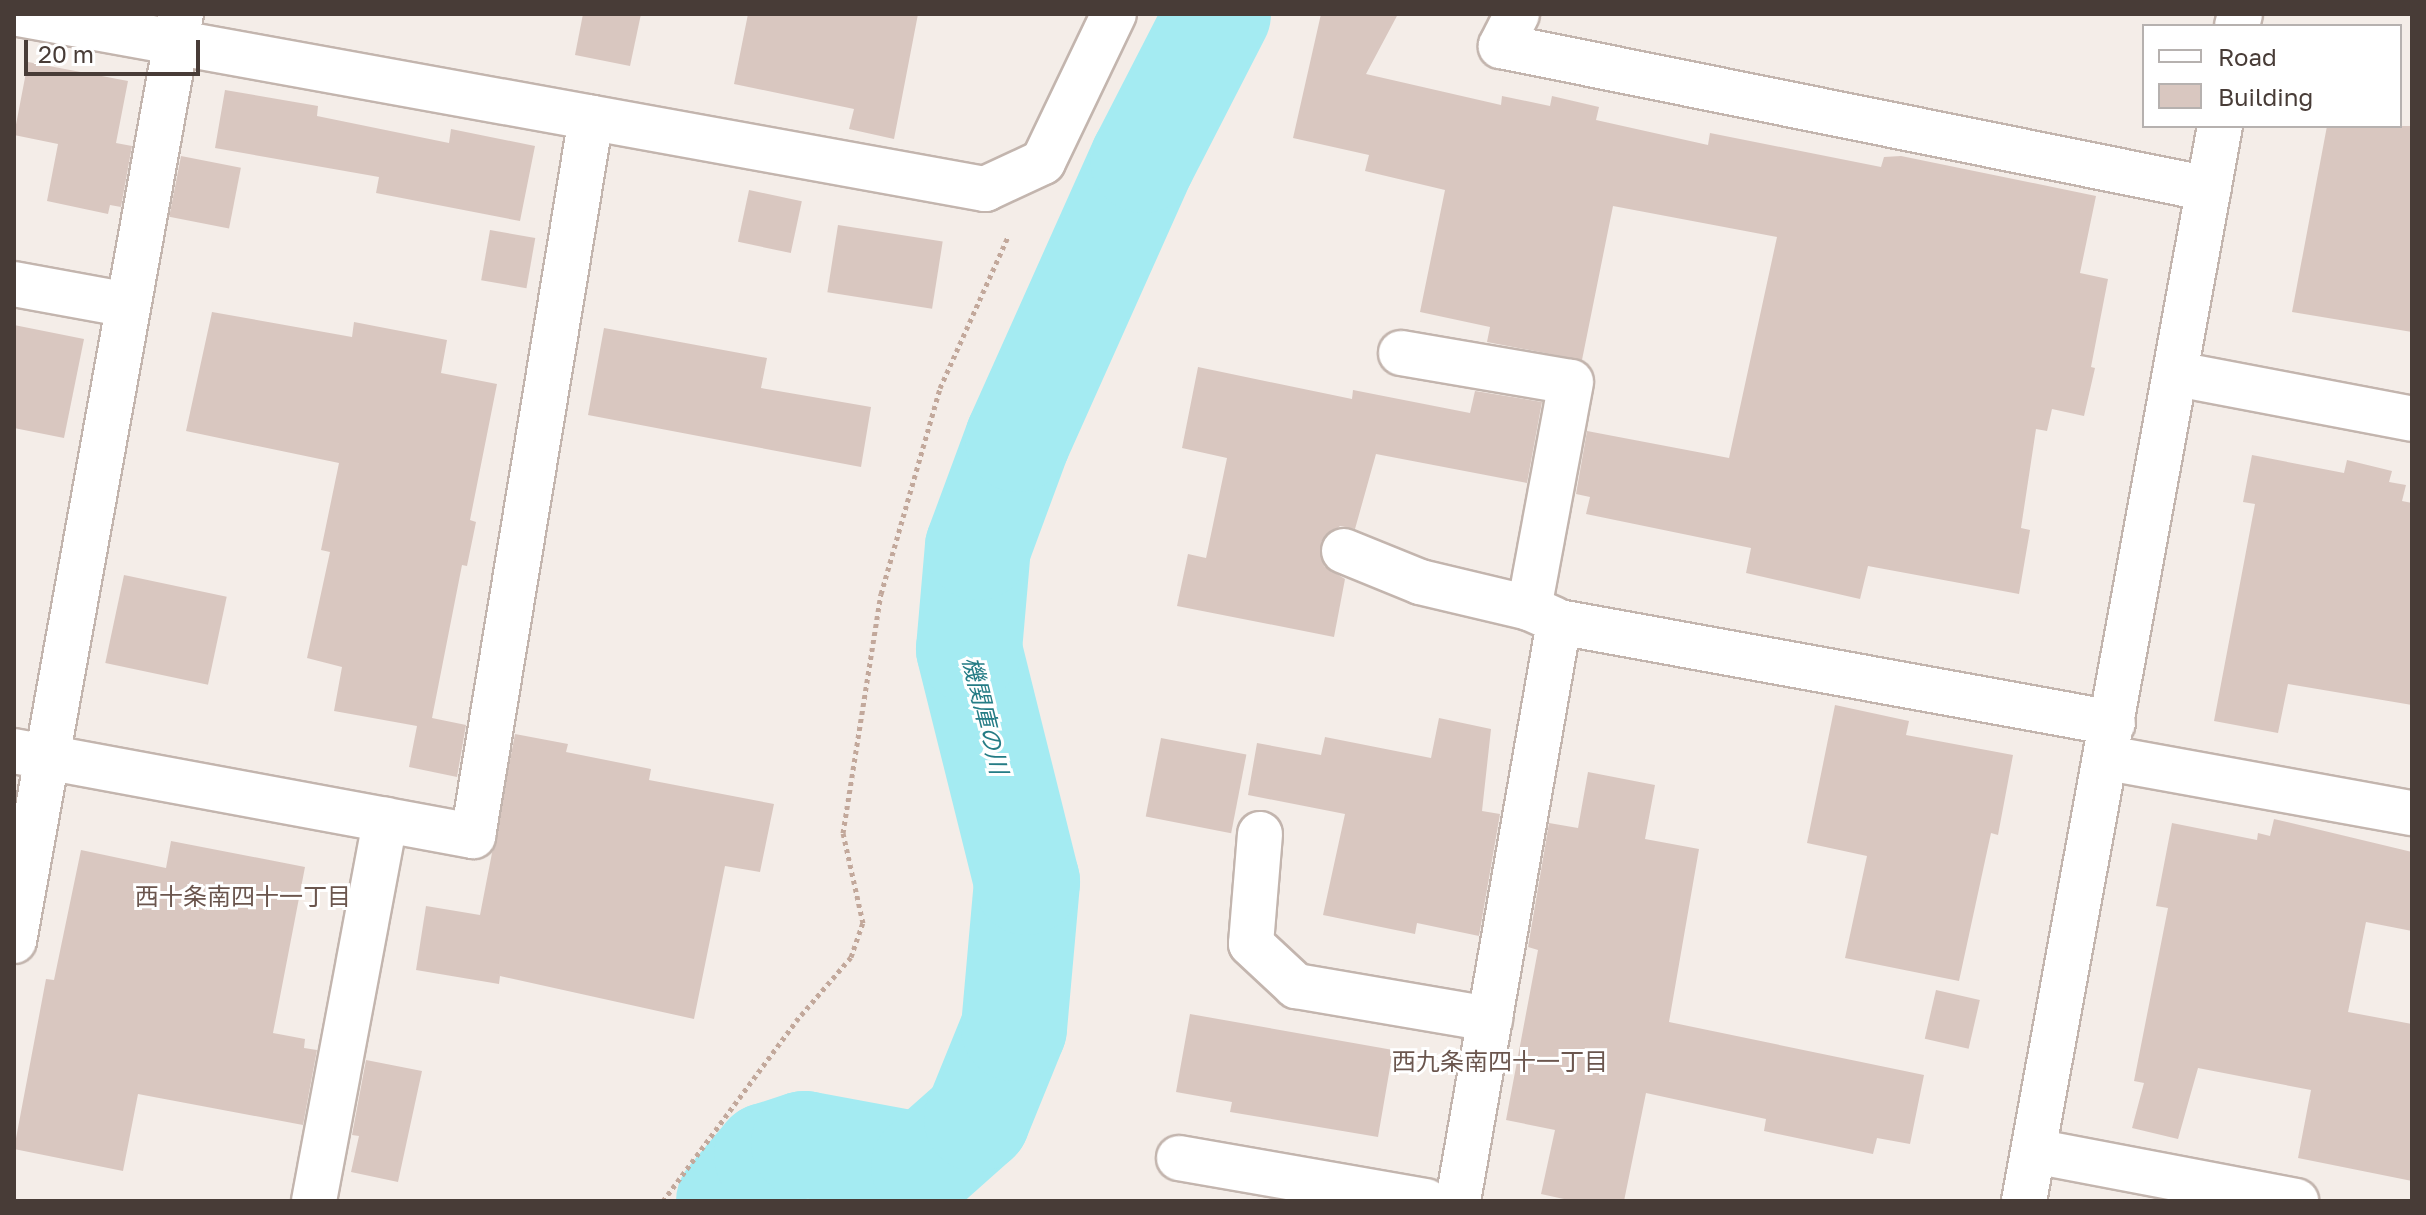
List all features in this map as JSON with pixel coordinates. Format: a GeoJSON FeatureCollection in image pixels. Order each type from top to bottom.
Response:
{"type":"FeatureCollection","features":[{"type":"Feature","properties":{"kind":"street"},"geometry":{"type":"LineString","coordinates":[[19,14],[178,28],[591,118],[985,189],[1043,162],[1114,14]]}},
{"type":"Feature","properties":{"kind":"street"},"geometry":{"type":"LineString","coordinates":[[1517,14],[1501,46],[2209,189]]}},
{"type":"Feature","properties":{"kind":"street"},"geometry":{"type":"LineString","coordinates":[[14,941],[31,754],[128,305],[178,28]]}},
{"type":"Feature","properties":{"kind":"street"},"geometry":{"type":"LineString","coordinates":[[31,754],[473,836],[591,118]]}},
{"type":"Feature","properties":{"kind":"street"},"geometry":{"type":"LineString","coordinates":[[2024,1201],[2111,740],[2220,128]]}},
{"type":"Feature","properties":{"kind":"street"},"geometry":{"type":"LineString","coordinates":[[14,284],[128,305]]}},
{"type":"Feature","properties":{"kind":"street"},"geometry":{"type":"LineString","coordinates":[[1401,353],[1571,382],[1544,615],[1490,1019],[1458,1201]]}},
{"type":"Feature","properties":{"kind":"street"},"geometry":{"type":"LineString","coordinates":[[2177,374],[2412,419]]}},
{"type":"Feature","properties":{"kind":"street"},"geometry":{"type":"LineString","coordinates":[[1344,551],[1420,582],[1544,615],[2111,740],[2412,813]]}},
{"type":"Feature","properties":{"kind":"street"},"geometry":{"type":"LineString","coordinates":[[314,1201],[385,820]]}},
{"type":"Feature","properties":{"kind":"street"},"geometry":{"type":"LineString","coordinates":[[1260,834],[1251,944],[1296,986],[1490,1019]]}},
{"type":"Feature","properties":{"kind":"street"},"geometry":{"type":"LineString","coordinates":[[2034,1151],[2296,1201]]}},
{"type":"Feature","properties":{"kind":"street"},"geometry":{"type":"LineString","coordinates":[[1179,1158],[1426,1201]]}},
{"type":"Feature","properties":{"kind":"path"},"geometry":{"type":"LineString","coordinates":[[663,1201],[796,1021],[851,957],[863,923],[843,833],[881,594],[940,388],[1043,162]]}},
{"type":"Feature","properties":{"kind":"building"},"geometry":{"type":"Polygon","coordinates":[[[583,14],[641,14],[630,66],[575,55],[583,14]]]}},
{"type":"Feature","properties":{"kind":"building"},"geometry":{"type":"Polygon","coordinates":[[[748,14],[918,14],[894,139],[849,129],[854,109],[734,84],[748,14]]]}},
{"type":"Feature","properties":{"kind":"building"},"geometry":{"type":"Polygon","coordinates":[[[1321,14],[1398,14],[1366,74],[1501,105],[1502,96],[1550,106],[1552,96],[1599,107],[1596,120],[1708,145],[1710,133],[1881,167],[1884,157],[1901,156],[2096,196],[2080,273],[2108,279],[2091,367],[2095,368],[2084,416],[2052,409],[2047,431],[2036,429],[2021,528],[2030,530],[2019,594],[1868,566],[1860,599],[1746,573],[1751,548],[1586,514],[1590,497],[1576,494],[1587,431],[1729,458],[1777,237],[1613,206],[1582,360],[1487,342],[1490,327],[1420,312],[1445,190],[1365,171],[1369,155],[1293,138],[1321,14]]]}},
{"type":"Feature","properties":{"kind":"building"},"geometry":{"type":"Polygon","coordinates":[[[28,62],[128,81],[116,143],[132,146],[121,207],[110,205],[108,214],[47,201],[58,144],[14,135],[28,62]]]}},
{"type":"Feature","properties":{"kind":"building"},"geometry":{"type":"Polygon","coordinates":[[[225,90],[318,106],[317,116],[449,143],[451,129],[535,146],[520,221],[376,193],[379,177],[215,148],[225,90]]]}},
{"type":"Feature","properties":{"kind":"building"},"geometry":{"type":"Polygon","coordinates":[[[2412,126],[2412,332],[2292,312],[2327,128],[2412,126]]]}},
{"type":"Feature","properties":{"kind":"building"},"geometry":{"type":"Polygon","coordinates":[[[181,156],[241,168],[229,229],[169,217],[181,156]]]}},
{"type":"Feature","properties":{"kind":"building"},"geometry":{"type":"Polygon","coordinates":[[[749,190],[802,201],[791,253],[738,242],[749,190]]]}},
{"type":"Feature","properties":{"kind":"building"},"geometry":{"type":"Polygon","coordinates":[[[838,225],[943,242],[932,309],[827,292],[838,225]]]}},
{"type":"Feature","properties":{"kind":"building"},"geometry":{"type":"Polygon","coordinates":[[[490,230],[535,238],[526,288],[481,280],[490,230]]]}},
{"type":"Feature","properties":{"kind":"building"},"geometry":{"type":"Polygon","coordinates":[[[212,312],[352,337],[354,322],[447,340],[441,373],[497,384],[470,520],[476,522],[467,566],[462,565],[432,718],[466,725],[457,777],[409,767],[417,726],[334,711],[342,667],[307,658],[330,552],[321,550],[339,463],[186,431],[212,312]]]}},
{"type":"Feature","properties":{"kind":"building"},"geometry":{"type":"Polygon","coordinates":[[[14,325],[84,339],[64,438],[14,428],[14,325]]]}},
{"type":"Feature","properties":{"kind":"building"},"geometry":{"type":"Polygon","coordinates":[[[604,328],[767,358],[761,388],[871,407],[861,467],[588,415],[604,328]]]}},
{"type":"Feature","properties":{"kind":"building"},"geometry":{"type":"Polygon","coordinates":[[[1198,367],[1352,399],[1353,390],[1470,413],[1475,391],[1542,402],[1527,483],[1376,454],[1355,529],[1340,526],[1321,542],[1324,566],[1345,579],[1334,637],[1177,606],[1188,554],[1206,558],[1227,458],[1182,448],[1198,367]]]}},
{"type":"Feature","properties":{"kind":"building"},"geometry":{"type":"Polygon","coordinates":[[[2252,455],[2344,473],[2347,460],[2392,471],[2389,482],[2406,485],[2402,501],[2412,503],[2412,705],[2288,684],[2278,733],[2214,721],[2255,504],[2243,502],[2252,455]]]}},
{"type":"Feature","properties":{"kind":"building"},"geometry":{"type":"Polygon","coordinates":[[[124,575],[227,597],[208,685],[105,663],[124,575]]]}},
{"type":"Feature","properties":{"kind":"building"},"geometry":{"type":"Polygon","coordinates":[[[1835,705],[1909,721],[1906,735],[2013,755],[1998,835],[1991,833],[1959,981],[1845,958],[1867,856],[1807,843],[1835,705]]]}},
{"type":"Feature","properties":{"kind":"building"},"geometry":{"type":"Polygon","coordinates":[[[1439,718],[1491,729],[1482,811],[1500,814],[1479,936],[1417,923],[1415,934],[1323,915],[1345,814],[1248,795],[1257,743],[1321,755],[1325,737],[1431,758],[1439,718]]]}},
{"type":"Feature","properties":{"kind":"building"},"geometry":{"type":"Polygon","coordinates":[[[515,734],[568,744],[566,752],[651,769],[649,780],[774,804],[760,872],[725,866],[694,1019],[500,976],[499,984],[416,970],[426,906],[480,915],[515,734]]]}},
{"type":"Feature","properties":{"kind":"building"},"geometry":{"type":"Polygon","coordinates":[[[1161,738],[1246,755],[1231,833],[1146,817],[1161,738]]]}},
{"type":"Feature","properties":{"kind":"building"},"geometry":{"type":"Polygon","coordinates":[[[1588,772],[1655,785],[1645,839],[1699,849],[1669,1022],[1924,1075],[1910,1144],[1877,1138],[1873,1154],[1764,1131],[1766,1119],[1646,1093],[1624,1201],[1573,1201],[1541,1194],[1555,1130],[1506,1120],[1538,950],[1528,947],[1549,823],[1578,828],[1588,772]]]}},
{"type":"Feature","properties":{"kind":"building"},"geometry":{"type":"Polygon","coordinates":[[[2274,819],[2412,852],[2412,931],[2366,922],[2348,1012],[2412,1024],[2412,1181],[2298,1158],[2311,1090],[2198,1068],[2178,1139],[2132,1128],[2144,1083],[2134,1081],[2168,908],[2156,906],[2172,823],[2257,840],[2258,833],[2270,836],[2274,819]]]}},
{"type":"Feature","properties":{"kind":"building"},"geometry":{"type":"Polygon","coordinates":[[[171,841],[305,867],[273,1033],[305,1039],[304,1048],[317,1050],[303,1125],[138,1094],[123,1171],[14,1149],[46,979],[54,980],[81,850],[166,868],[171,841]]]}},
{"type":"Feature","properties":{"kind":"building"},"geometry":{"type":"Polygon","coordinates":[[[1936,990],[1980,1000],[1969,1049],[1925,1039],[1936,990]]]}},
{"type":"Feature","properties":{"kind":"building"},"geometry":{"type":"Polygon","coordinates":[[[1190,1014],[1393,1050],[1378,1137],[1230,1112],[1232,1102],[1176,1092],[1190,1014]]]}},
{"type":"Feature","properties":{"kind":"building"},"geometry":{"type":"Polygon","coordinates":[[[366,1060],[422,1071],[398,1182],[351,1172],[359,1136],[352,1135],[366,1060]]]}},
{"type":"Feature","properties":{"kind":"waterway","name":"機関庫の川"},"geometry":{"type":"LineString","coordinates":[[729,1201],[767,1156],[804,1144],[924,1166],[977,1119],[1014,1028],[1027,882],[969,649],[978,547],[1018,439],[1143,160],[1218,14]]}},
{"type":"Feature","properties":{"kind":"district","name":"西十条南四十一丁目"},"geometry":{"type":"Point","coordinates":[243,896]}},
{"type":"Feature","properties":{"kind":"district","name":"西九条南四十一丁目"},"geometry":{"type":"Point","coordinates":[1500,1061]}}]}
